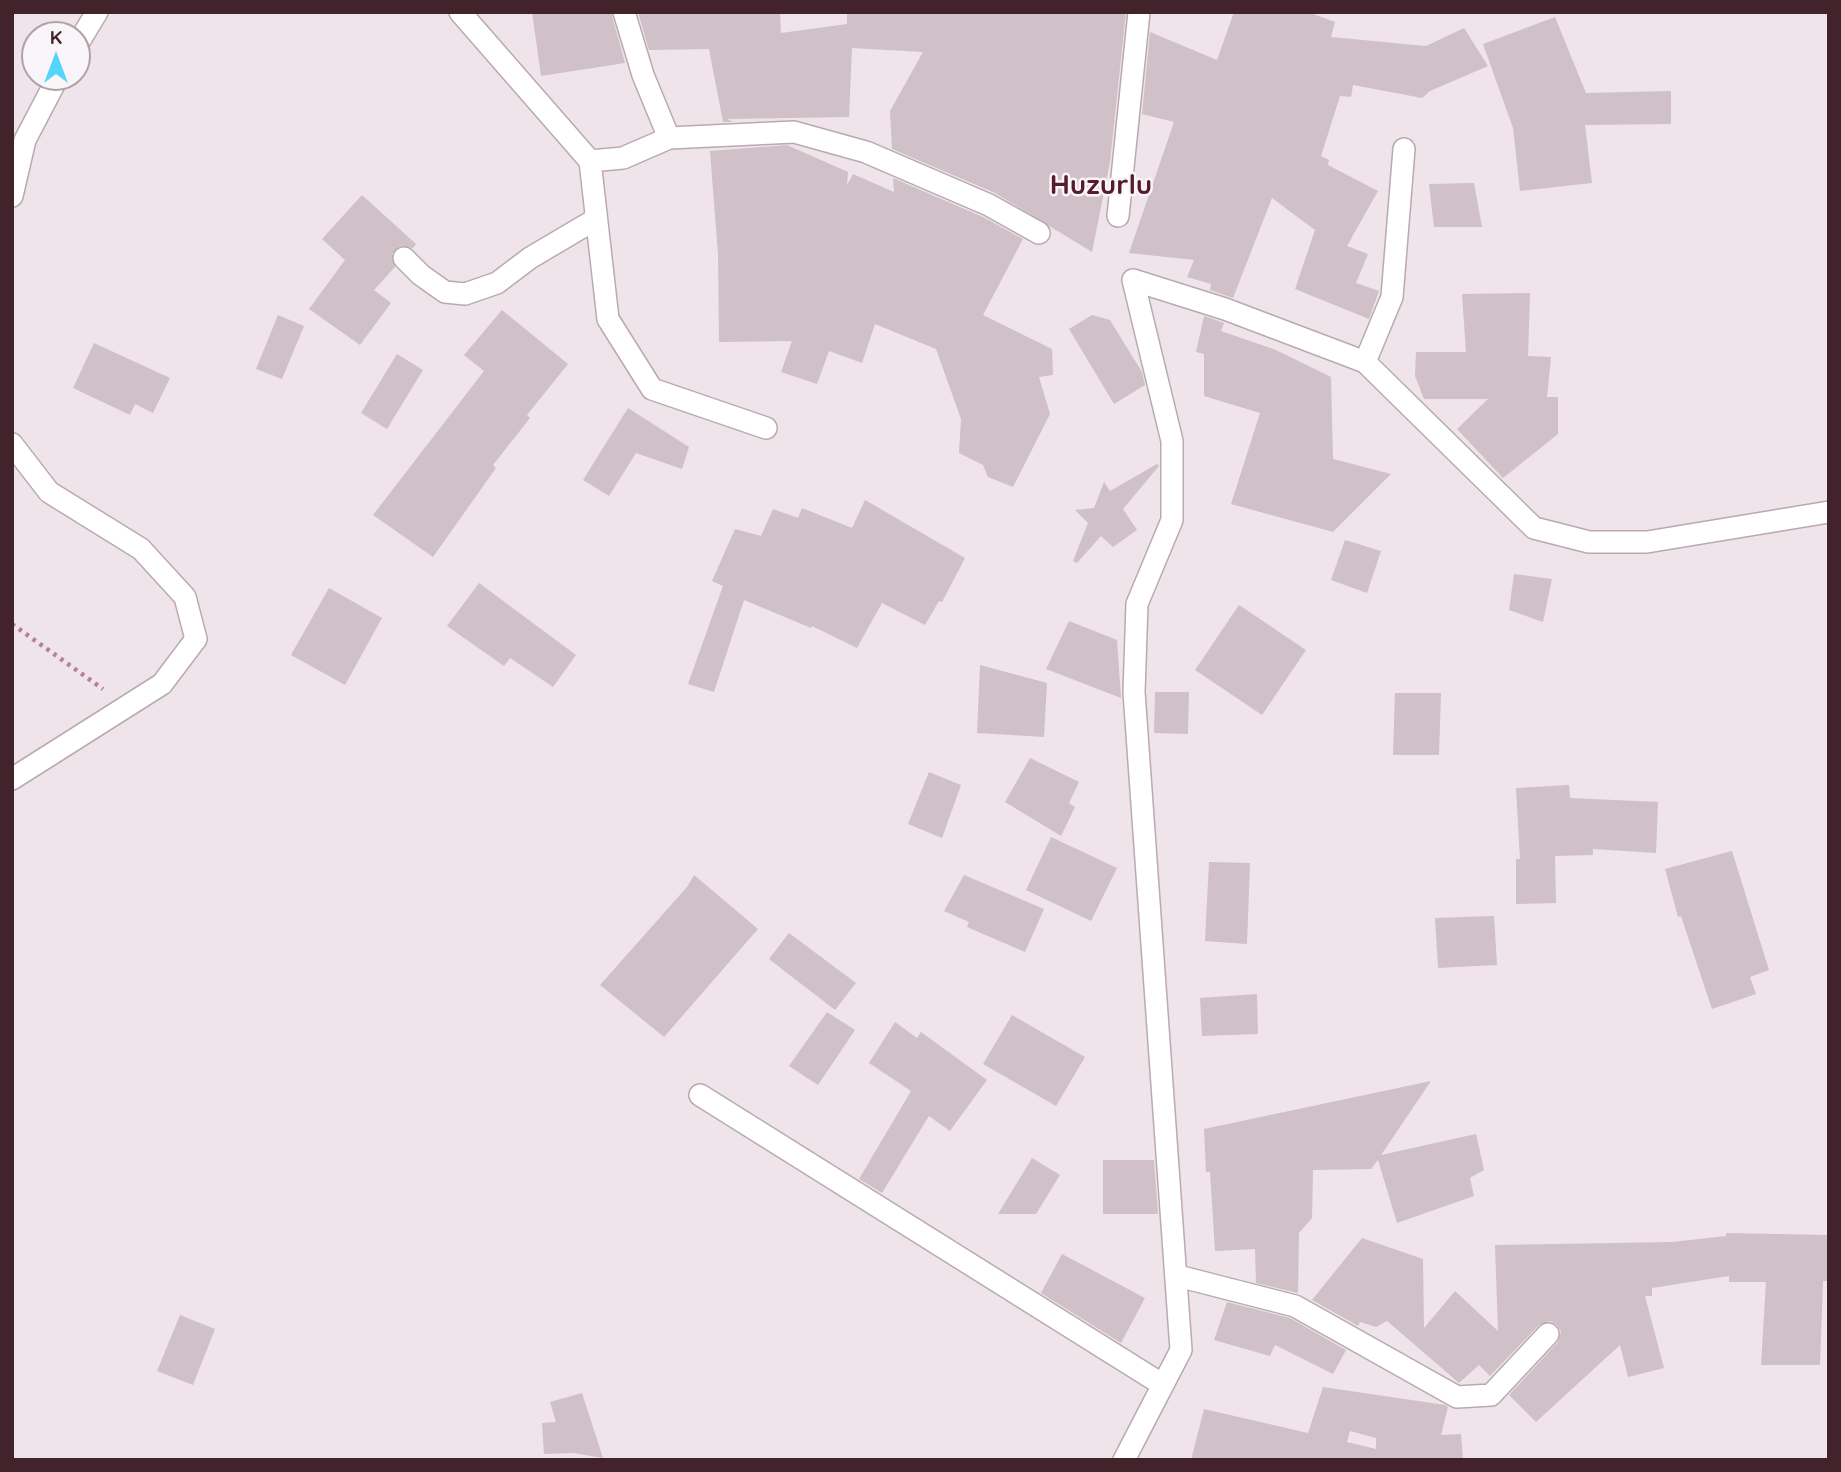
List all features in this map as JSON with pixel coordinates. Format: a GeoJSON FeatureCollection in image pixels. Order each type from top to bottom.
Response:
{"type":"FeatureCollection","features":[{"type":"Feature","properties":{"kind":"street"},"geometry":{"type":"LineString","coordinates":[[460,12],[590,161],[608,319],[652,389],[766,428]]}},
{"type":"Feature","properties":{"kind":"street"},"geometry":{"type":"LineString","coordinates":[[624,12],[643,75],[669,138]]}},
{"type":"Feature","properties":{"kind":"street"},"geometry":{"type":"LineString","coordinates":[[1118,216],[1139,12]]}},
{"type":"Feature","properties":{"kind":"street"},"geometry":{"type":"LineString","coordinates":[[12,196],[25,140],[51,91]]}},
{"type":"Feature","properties":{"kind":"street"},"geometry":{"type":"LineString","coordinates":[[590,161],[623,158],[669,138],[794,132],[866,152],[989,205],[1039,233]]}},
{"type":"Feature","properties":{"kind":"street"},"geometry":{"type":"LineString","coordinates":[[1365,362],[1392,297],[1404,149]]}},
{"type":"Feature","properties":{"kind":"street"},"geometry":{"type":"LineString","coordinates":[[404,258],[421,275],[445,292],[465,294],[497,283],[530,258],[596,219]]}},
{"type":"Feature","properties":{"kind":"street"},"geometry":{"type":"LineString","coordinates":[[1124,1460],[1181,1350],[1178,1276],[1134,692],[1137,604],[1172,520],[1172,441],[1133,281],[1225,309],[1365,362],[1534,528],[1589,542],[1647,542],[1829,512]]}},
{"type":"Feature","properties":{"kind":"street"},"geometry":{"type":"LineString","coordinates":[[12,444],[49,492],[141,549],[185,597],[196,639],[162,684],[12,779]]}},
{"type":"Feature","properties":{"kind":"street"},"geometry":{"type":"LineString","coordinates":[[700,1096],[1163,1385]]}},
{"type":"Feature","properties":{"kind":"street"},"geometry":{"type":"LineString","coordinates":[[1178,1276],[1295,1306],[1457,1397],[1491,1395],[1548,1334]]}},
{"type":"Feature","properties":{"kind":"path"},"geometry":{"type":"LineString","coordinates":[[12,624],[127,706]]}},
{"type":"Feature","properties":{"kind":"building"},"geometry":{"type":"Polygon","coordinates":[[[532,12],[611,12],[625,63],[541,76],[532,12]]]}},
{"type":"Feature","properties":{"kind":"building"},"geometry":{"type":"Polygon","coordinates":[[[638,12],[780,12],[781,33],[847,24],[847,12],[1126,12],[1110,162],[1092,252],[995,193],[892,149],[890,111],[923,52],[852,48],[849,117],[727,119],[733,122],[723,122],[709,49],[649,50],[638,12]]]}},
{"type":"Feature","properties":{"kind":"building"},"geometry":{"type":"Polygon","coordinates":[[[1234,12],[1308,12],[1335,22],[1331,37],[1426,46],[1464,28],[1488,66],[1430,91],[1422,98],[1353,85],[1351,97],[1340,96],[1321,156],[1329,160],[1328,165],[1378,191],[1347,246],[1368,254],[1356,283],[1379,291],[1369,319],[1295,289],[1315,230],[1272,198],[1233,298],[1210,290],[1211,284],[1187,277],[1194,260],[1129,253],[1174,122],[1142,114],[1150,32],[1217,60],[1234,12]]]}},
{"type":"Feature","properties":{"kind":"building"},"geometry":{"type":"Polygon","coordinates":[[[1555,17],[1586,93],[1671,91],[1671,124],[1585,125],[1592,183],[1520,191],[1513,128],[1483,44],[1555,17]]]}},
{"type":"Feature","properties":{"kind":"building"},"geometry":{"type":"Polygon","coordinates":[[[787,145],[848,172],[847,185],[853,174],[894,192],[893,178],[983,217],[1023,239],[983,315],[1052,349],[1053,375],[1039,377],[1050,414],[1013,487],[988,477],[983,465],[959,453],[961,419],[936,349],[875,324],[862,363],[829,351],[817,384],[781,372],[792,341],[719,342],[718,254],[710,151],[787,145]]]}},
{"type":"Feature","properties":{"kind":"building"},"geometry":{"type":"Polygon","coordinates":[[[1474,183],[1482,227],[1434,227],[1429,184],[1474,183]]]}},
{"type":"Feature","properties":{"kind":"building"},"geometry":{"type":"Polygon","coordinates":[[[362,195],[416,244],[413,248],[400,246],[392,254],[395,267],[374,290],[391,303],[360,345],[309,309],[345,260],[322,239],[362,195]]]}},
{"type":"Feature","properties":{"kind":"building"},"geometry":{"type":"Polygon","coordinates":[[[1530,293],[1528,356],[1551,357],[1547,397],[1558,397],[1558,434],[1503,478],[1457,429],[1488,399],[1424,399],[1415,376],[1416,352],[1466,352],[1462,294],[1530,293]]]}},
{"type":"Feature","properties":{"kind":"building"},"geometry":{"type":"Polygon","coordinates":[[[502,310],[568,364],[527,415],[530,418],[493,465],[496,468],[433,557],[373,515],[484,371],[464,355],[502,310]]]}},
{"type":"Feature","properties":{"kind":"building"},"geometry":{"type":"Polygon","coordinates":[[[278,315],[304,326],[282,379],[256,369],[278,315]]]}},
{"type":"Feature","properties":{"kind":"building"},"geometry":{"type":"Polygon","coordinates":[[[1092,315],[1110,320],[1142,372],[1145,385],[1114,404],[1069,329],[1092,315]]]}},
{"type":"Feature","properties":{"kind":"building"},"geometry":{"type":"Polygon","coordinates":[[[1204,316],[1224,323],[1221,331],[1276,350],[1331,377],[1333,459],[1391,474],[1333,532],[1231,504],[1260,413],[1204,396],[1204,354],[1196,352],[1204,316]]]}},
{"type":"Feature","properties":{"kind":"building"},"geometry":{"type":"Polygon","coordinates":[[[94,343],[170,378],[153,413],[135,404],[130,415],[73,388],[94,343]]]}},
{"type":"Feature","properties":{"kind":"building"},"geometry":{"type":"Polygon","coordinates":[[[397,354],[423,370],[387,429],[361,413],[397,354]]]}},
{"type":"Feature","properties":{"kind":"building"},"geometry":{"type":"Polygon","coordinates":[[[628,408],[689,447],[682,469],[636,453],[609,496],[583,480],[628,408]]]}},
{"type":"Feature","properties":{"kind":"building"},"geometry":{"type":"Polygon","coordinates":[[[1157,464],[1159,466],[1123,509],[1137,530],[1113,547],[1101,536],[1077,563],[1073,561],[1088,523],[1075,510],[1094,508],[1104,482],[1110,491],[1157,464]]]}},
{"type":"Feature","properties":{"kind":"building"},"geometry":{"type":"Polygon","coordinates":[[[865,500],[965,558],[942,602],[939,601],[925,625],[882,603],[857,648],[812,626],[811,628],[744,600],[714,692],[688,684],[723,586],[712,581],[735,529],[761,536],[773,509],[798,518],[802,508],[852,528],[865,500]]]}},
{"type":"Feature","properties":{"kind":"building"},"geometry":{"type":"Polygon","coordinates":[[[1345,540],[1381,551],[1367,593],[1331,580],[1345,540]]]}},
{"type":"Feature","properties":{"kind":"building"},"geometry":{"type":"Polygon","coordinates":[[[1514,574],[1552,579],[1543,622],[1509,610],[1514,574]]]}},
{"type":"Feature","properties":{"kind":"building"},"geometry":{"type":"Polygon","coordinates":[[[479,583],[576,655],[553,687],[510,658],[504,666],[447,626],[479,583]]]}},
{"type":"Feature","properties":{"kind":"building"},"geometry":{"type":"Polygon","coordinates":[[[329,588],[382,618],[345,685],[291,655],[329,588]]]}},
{"type":"Feature","properties":{"kind":"building"},"geometry":{"type":"Polygon","coordinates":[[[1239,605],[1306,650],[1262,715],[1195,670],[1239,605]]]}},
{"type":"Feature","properties":{"kind":"building"},"geometry":{"type":"Polygon","coordinates":[[[1069,621],[1117,640],[1121,698],[1046,669],[1069,621]]]}},
{"type":"Feature","properties":{"kind":"building"},"geometry":{"type":"Polygon","coordinates":[[[980,665],[1047,683],[1044,737],[977,733],[980,665]]]}},
{"type":"Feature","properties":{"kind":"building"},"geometry":{"type":"Polygon","coordinates":[[[1155,692],[1189,692],[1188,734],[1154,733],[1155,692]]]}},
{"type":"Feature","properties":{"kind":"building"},"geometry":{"type":"Polygon","coordinates":[[[1395,693],[1441,693],[1439,755],[1393,755],[1395,693]]]}},
{"type":"Feature","properties":{"kind":"building"},"geometry":{"type":"Polygon","coordinates":[[[1030,758],[1079,782],[1069,803],[1075,807],[1061,836],[1005,802],[1030,758]]]}},
{"type":"Feature","properties":{"kind":"building"},"geometry":{"type":"Polygon","coordinates":[[[929,772],[961,785],[942,838],[908,824],[929,772]]]}},
{"type":"Feature","properties":{"kind":"building"},"geometry":{"type":"Polygon","coordinates":[[[1569,785],[1570,798],[1658,802],[1656,853],[1593,849],[1593,855],[1555,856],[1556,903],[1516,904],[1516,859],[1520,859],[1516,788],[1569,785]]]}},
{"type":"Feature","properties":{"kind":"building"},"geometry":{"type":"Polygon","coordinates":[[[1051,837],[1117,868],[1091,921],[1026,890],[1051,837]]]}},
{"type":"Feature","properties":{"kind":"building"},"geometry":{"type":"Polygon","coordinates":[[[1732,851],[1769,970],[1750,977],[1756,994],[1712,1009],[1681,916],[1678,917],[1665,869],[1732,851]]]}},
{"type":"Feature","properties":{"kind":"building"},"geometry":{"type":"Polygon","coordinates":[[[1209,862],[1250,863],[1247,944],[1205,941],[1209,862]]]}},
{"type":"Feature","properties":{"kind":"building"},"geometry":{"type":"Polygon","coordinates":[[[694,875],[758,929],[664,1037],[600,985],[687,887],[694,875]]]}},
{"type":"Feature","properties":{"kind":"building"},"geometry":{"type":"Polygon","coordinates":[[[964,875],[1044,909],[1025,952],[967,927],[969,922],[944,911],[964,875]]]}},
{"type":"Feature","properties":{"kind":"building"},"geometry":{"type":"Polygon","coordinates":[[[1494,916],[1497,965],[1438,968],[1435,918],[1494,916]]]}},
{"type":"Feature","properties":{"kind":"building"},"geometry":{"type":"Polygon","coordinates":[[[789,933],[856,983],[835,1010],[769,959],[789,933]]]}},
{"type":"Feature","properties":{"kind":"building"},"geometry":{"type":"Polygon","coordinates":[[[1257,994],[1258,1034],[1202,1036],[1200,998],[1257,994]]]}},
{"type":"Feature","properties":{"kind":"building"},"geometry":{"type":"Polygon","coordinates":[[[827,1012],[855,1030],[818,1085],[789,1066],[827,1012]]]}},
{"type":"Feature","properties":{"kind":"building"},"geometry":{"type":"Polygon","coordinates":[[[1012,1015],[1085,1057],[1056,1106],[983,1064],[1012,1015]]]}},
{"type":"Feature","properties":{"kind":"building"},"geometry":{"type":"Polygon","coordinates":[[[895,1022],[917,1038],[921,1032],[987,1080],[950,1131],[929,1116],[882,1193],[859,1179],[911,1091],[869,1063],[895,1022]]]}},
{"type":"Feature","properties":{"kind":"building"},"geometry":{"type":"Polygon","coordinates":[[[1431,1081],[1381,1155],[1476,1134],[1484,1170],[1470,1178],[1474,1196],[1397,1223],[1378,1160],[1371,1169],[1313,1170],[1312,1218],[1299,1233],[1298,1293],[1256,1283],[1255,1249],[1215,1251],[1210,1172],[1206,1172],[1204,1129],[1431,1081]]]}},
{"type":"Feature","properties":{"kind":"building"},"geometry":{"type":"Polygon","coordinates":[[[1032,1158],[1060,1175],[1036,1214],[998,1214],[1032,1158]]]}},
{"type":"Feature","properties":{"kind":"building"},"geometry":{"type":"Polygon","coordinates":[[[1103,1160],[1154,1160],[1158,1214],[1103,1214],[1103,1160]]]}},
{"type":"Feature","properties":{"kind":"building"},"geometry":{"type":"Polygon","coordinates":[[[1726,1233],[1829,1235],[1829,1281],[1823,1281],[1820,1365],[1761,1365],[1766,1282],[1729,1282],[1729,1276],[1652,1288],[1652,1296],[1645,1296],[1664,1368],[1628,1377],[1620,1345],[1536,1422],[1509,1395],[1558,1342],[1561,1331],[1556,1324],[1550,1321],[1539,1325],[1490,1376],[1479,1365],[1459,1383],[1387,1321],[1376,1327],[1360,1322],[1358,1326],[1312,1300],[1362,1238],[1423,1259],[1424,1328],[1455,1291],[1498,1331],[1495,1245],[1672,1242],[1726,1236],[1726,1233]]]}},
{"type":"Feature","properties":{"kind":"building"},"geometry":{"type":"Polygon","coordinates":[[[1062,1254],[1145,1298],[1121,1343],[1041,1293],[1062,1254]]]}},
{"type":"Feature","properties":{"kind":"building"},"geometry":{"type":"Polygon","coordinates":[[[1227,1302],[1290,1318],[1346,1350],[1333,1374],[1275,1345],[1270,1356],[1214,1340],[1227,1302]]]}},
{"type":"Feature","properties":{"kind":"building"},"geometry":{"type":"Polygon","coordinates":[[[180,1315],[215,1329],[193,1385],[157,1371],[180,1315]]]}},
{"type":"Feature","properties":{"kind":"building"},"geometry":{"type":"Polygon","coordinates":[[[1323,1387],[1445,1405],[1448,1407],[1441,1435],[1461,1434],[1463,1460],[1191,1460],[1204,1409],[1308,1433],[1323,1387]],[[1350,1431],[1347,1442],[1376,1449],[1376,1438],[1350,1431]]]}},
{"type":"Feature","properties":{"kind":"building"},"geometry":{"type":"Polygon","coordinates":[[[582,1393],[603,1458],[573,1453],[544,1454],[542,1423],[556,1422],[550,1402],[582,1393]]]}},
{"type":"Feature","properties":{"kind":"district","name":"Huzurlu"},"geometry":{"type":"Point","coordinates":[1101,186]}}]}
